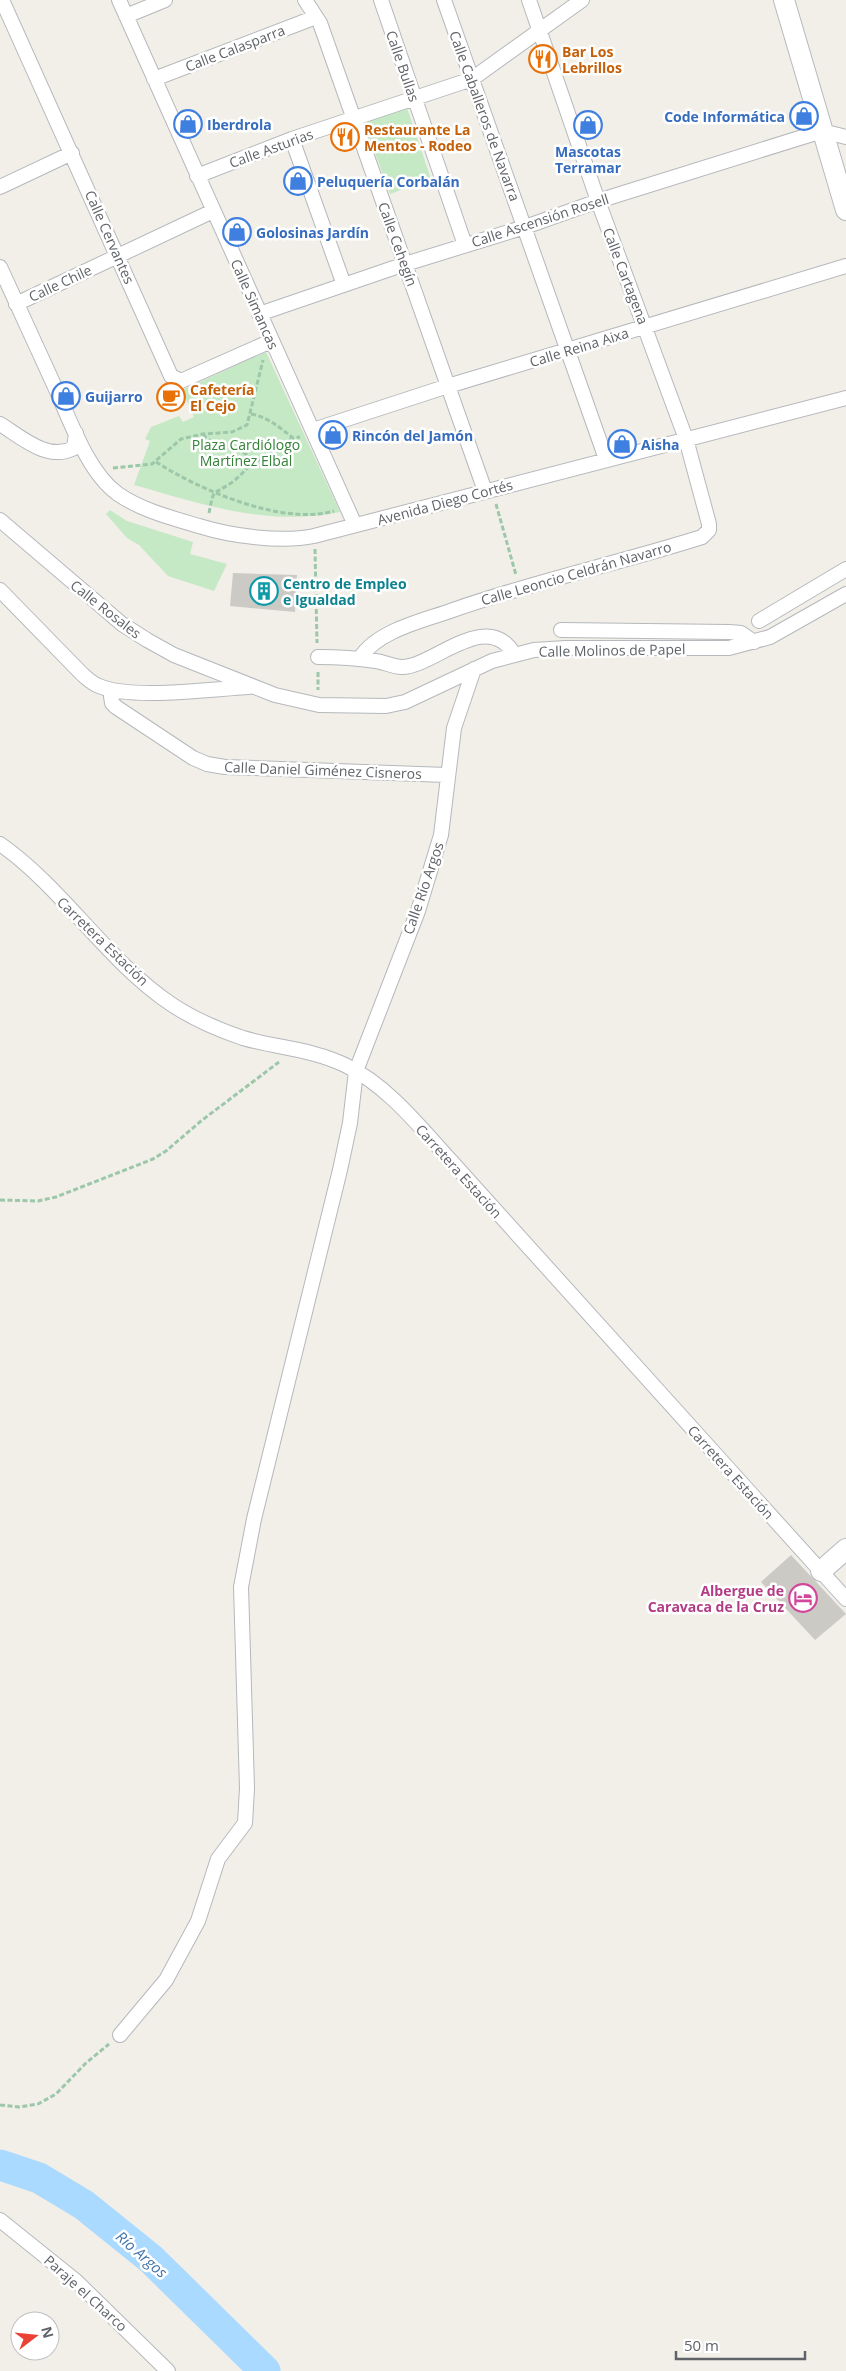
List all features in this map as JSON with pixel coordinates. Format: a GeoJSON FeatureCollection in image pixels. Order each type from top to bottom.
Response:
{"type":"FeatureCollection","features":[{"type":"Feature","properties":{"kind":"main road"},"geometry":{"type":"LineString","coordinates":[[784,0],[846,210]]}},
{"type":"Feature","properties":{"kind":"main road"},"geometry":{"type":"LineString","coordinates":[[821,1571],[846,1549]]}},
{"type":"Feature","properties":{"kind":"street","name":"Calle Cervantes"},"geometry":{"type":"LineString","coordinates":[[2,0],[174,379],[180,381],[271,341]]}},
{"type":"Feature","properties":{"kind":"street","name":"Calle Simancas"},"geometry":{"type":"LineString","coordinates":[[119,0],[355,526]]}},
{"type":"Feature","properties":{"kind":"street"},"geometry":{"type":"LineString","coordinates":[[126,16],[165,0]]}},
{"type":"Feature","properties":{"kind":"street","name":"Calle Cehegín"},"geometry":{"type":"LineString","coordinates":[[305,0],[320,23],[448,386],[488,490]]}},
{"type":"Feature","properties":{"kind":"street","name":"Calle Bullas"},"geometry":{"type":"LineString","coordinates":[[381,0],[465,245]]}},
{"type":"Feature","properties":{"kind":"street","name":"Calle Caballeros de Navarra"},"geometry":{"type":"LineString","coordinates":[[444,0],[606,459]]}},
{"type":"Feature","properties":{"kind":"street","name":"Calle Cartagena"},"geometry":{"type":"LineString","coordinates":[[528,0],[598,201],[686,439]]}},
{"type":"Feature","properties":{"kind":"street","name":"Calle Asturias"},"geometry":{"type":"LineString","coordinates":[[197,176],[292,139],[414,100],[472,79],[582,0]]}},
{"type":"Feature","properties":{"kind":"street","name":"Calle Calasparra"},"geometry":{"type":"LineString","coordinates":[[154,79],[316,17]]}},
{"type":"Feature","properties":{"kind":"street"},"geometry":{"type":"LineString","coordinates":[[822,130],[846,137]]}},
{"type":"Feature","properties":{"kind":"street","name":"Calle Ascensión Rosell"},"geometry":{"type":"LineString","coordinates":[[259,314],[405,264],[822,130]]}},
{"type":"Feature","properties":{"kind":"street"},"geometry":{"type":"LineString","coordinates":[[292,139],[344,284]]}},
{"type":"Feature","properties":{"kind":"street"},"geometry":{"type":"LineString","coordinates":[[0,187],[72,153]]}},
{"type":"Feature","properties":{"kind":"street","name":"Calle Chile"},"geometry":{"type":"LineString","coordinates":[[16,304],[213,211]]}},
{"type":"Feature","properties":{"kind":"street","name":"Calle Reina Aixa"},"geometry":{"type":"LineString","coordinates":[[314,432],[448,386],[846,266]]}},
{"type":"Feature","properties":{"kind":"street","name":"Avenida Diego Cortés"},"geometry":{"type":"LineString","coordinates":[[0,267],[76,433],[96,470],[117,493],[134,503],[205,528],[233,534],[301,539],[846,398]]}},
{"type":"Feature","properties":{"kind":"street"},"geometry":{"type":"LineString","coordinates":[[0,424],[43,450],[56,453],[74,448],[76,433]]}},
{"type":"Feature","properties":{"kind":"street","name":"Calle Leoncio Celdrán Navarro"},"geometry":{"type":"LineString","coordinates":[[360,658],[370,646],[399,630],[519,588],[694,540],[706,534],[709,524],[686,439]]}},
{"type":"Feature","properties":{"kind":"street","name":"Calle Rosales"},"geometry":{"type":"LineString","coordinates":[[0,520],[122,624],[138,635],[174,655],[254,687]]}},
{"type":"Feature","properties":{"kind":"street"},"geometry":{"type":"LineString","coordinates":[[758,621],[846,569]]}},
{"type":"Feature","properties":{"kind":"street","name":"Calle Molinos de Papel"},"geometry":{"type":"LineString","coordinates":[[0,590],[82,675],[98,686],[116,691],[138,693],[254,687],[275,695],[319,705],[386,706],[405,702],[474,669],[514,654],[534,650],[566,648],[729,648],[754,642],[794,625],[846,594]]}},
{"type":"Feature","properties":{"kind":"street"},"geometry":{"type":"LineString","coordinates":[[561,630],[729,632],[741,633],[754,642]]}},
{"type":"Feature","properties":{"kind":"street"},"geometry":{"type":"LineString","coordinates":[[318,657],[360,658],[404,667],[452,646],[482,637],[502,642],[514,654]]}},
{"type":"Feature","properties":{"kind":"street","name":"Calle Río Argos"},"geometry":{"type":"LineString","coordinates":[[120,2035],[166,1980],[198,1921],[218,1859],[245,1823],[247,1788],[241,1587],[254,1519],[340,1170],[350,1123],[356,1071],[428,884],[441,836],[454,728],[474,669]]}},
{"type":"Feature","properties":{"kind":"street","name":"Calle Daniel Giménez Cisneros"},"geometry":{"type":"LineString","coordinates":[[116,691],[111,696],[111,700],[116,707],[194,758],[207,764],[225,767],[447,775]]}},
{"type":"Feature","properties":{"kind":"street","name":"Carretera Estación"},"geometry":{"type":"LineString","coordinates":[[0,844],[44,882],[135,975],[172,1004],[213,1026],[243,1038],[317,1053],[356,1071],[376,1085],[421,1128],[846,1599]]}},
{"type":"Feature","properties":{"kind":"street","name":"Paraje el Charco"},"geometry":{"type":"LineString","coordinates":[[0,2220],[76,2280],[168,2371]]}},
{"type":"Feature","properties":{"kind":"path"},"geometry":{"type":"LineString","coordinates":[[96,470],[156,462],[181,439],[203,434],[232,432],[247,425],[259,374],[271,341]]}},
{"type":"Feature","properties":{"kind":"path"},"geometry":{"type":"LineString","coordinates":[[251,414],[274,422],[293,438]]}},
{"type":"Feature","properties":{"kind":"path"},"geometry":{"type":"LineString","coordinates":[[205,528],[212,495],[215,492],[232,483],[256,461],[270,456],[284,443],[293,438],[314,432]]}},
{"type":"Feature","properties":{"kind":"path"},"geometry":{"type":"LineString","coordinates":[[203,434],[207,440],[220,447],[231,447],[256,461]]}},
{"type":"Feature","properties":{"kind":"path"},"geometry":{"type":"LineString","coordinates":[[156,462],[178,476],[215,492],[284,514],[307,516],[347,507]]}},
{"type":"Feature","properties":{"kind":"path"},"geometry":{"type":"LineString","coordinates":[[488,490],[519,588]]}},
{"type":"Feature","properties":{"kind":"path"},"geometry":{"type":"LineString","coordinates":[[314,536],[319,705]]}},
{"type":"Feature","properties":{"kind":"path"},"geometry":{"type":"LineString","coordinates":[[0,1200],[38,1201],[56,1197],[153,1159],[166,1151],[257,1077],[277,1063],[302,1050]]}},
{"type":"Feature","properties":{"kind":"path"},"geometry":{"type":"LineString","coordinates":[[0,2105],[18,2107],[38,2104],[56,2094],[86,2063],[120,2035]]}},
{"type":"Feature","properties":{"kind":"green space"},"geometry":{"type":"Polygon","coordinates":[[[407,108],[431,179],[390,194],[364,123],[407,108]]]}},
{"type":"Feature","properties":{"kind":"green space","name":"Plaza Cardiólogo Martínez Elbal"},"geometry":{"type":"Polygon","coordinates":[[[266,352],[340,512],[287,517],[261,515],[210,506],[134,485],[150,441],[145,439],[151,427],[179,416],[183,422],[194,417],[182,390],[266,352]]]}},
{"type":"Feature","properties":{"kind":"green space"},"geometry":{"type":"Polygon","coordinates":[[[110,510],[127,521],[193,542],[190,554],[227,564],[214,591],[168,576],[139,545],[127,538],[106,514],[110,510]]]}},
{"type":"Feature","properties":{"kind":"building","name":"Centro de Empleo e Igualdad"},"geometry":{"type":"Polygon","coordinates":[[[233,573],[297,575],[295,612],[230,606],[233,573]]]}},
{"type":"Feature","properties":{"kind":"building","name":"Albergue de Caravaca de la Cruz"},"geometry":{"type":"Polygon","coordinates":[[[791,1555],[846,1614],[815,1640],[761,1582],[791,1555]]]}},
{"type":"Feature","properties":{"kind":"waterway","name":"Río Argos"},"geometry":{"type":"LineString","coordinates":[[0,2165],[39,2178],[84,2205],[151,2259],[265,2371]]}},
{"type":"Feature","properties":{"kind":"place","name":"Bar Los Lebrillos"},"geometry":{"type":"Point","coordinates":[543,59]}},
{"type":"Feature","properties":{"kind":"place","name":"Code Informática"},"geometry":{"type":"Point","coordinates":[804,116]}},
{"type":"Feature","properties":{"kind":"place","name":"Iberdrola"},"geometry":{"type":"Point","coordinates":[188,124]}},
{"type":"Feature","properties":{"kind":"place","name":"Mascotas Terramar"},"geometry":{"type":"Point","coordinates":[588,125]}},
{"type":"Feature","properties":{"kind":"place","name":"Restaurante La Mentos - Rodeo"},"geometry":{"type":"Point","coordinates":[345,137]}},
{"type":"Feature","properties":{"kind":"place","name":"Peluquería Corbalán"},"geometry":{"type":"Point","coordinates":[298,181]}},
{"type":"Feature","properties":{"kind":"place","name":"Golosinas Jardín"},"geometry":{"type":"Point","coordinates":[237,232]}},
{"type":"Feature","properties":{"kind":"place","name":"Guijarro"},"geometry":{"type":"Point","coordinates":[66,396]}},
{"type":"Feature","properties":{"kind":"place","name":"Cafetería El Cejo"},"geometry":{"type":"Point","coordinates":[171,397]}},
{"type":"Feature","properties":{"kind":"place","name":"Rincón del Jamón"},"geometry":{"type":"Point","coordinates":[333,435]}},
{"type":"Feature","properties":{"kind":"place","name":"Aisha"},"geometry":{"type":"Point","coordinates":[622,444]}},
{"type":"Feature","properties":{"kind":"place","name":"Centro de Empleo e Igualdad"},"geometry":{"type":"Point","coordinates":[264,591]}},
{"type":"Feature","properties":{"kind":"place","name":"Albergue de Caravaca de la Cruz"},"geometry":{"type":"Point","coordinates":[803,1598]}}]}
